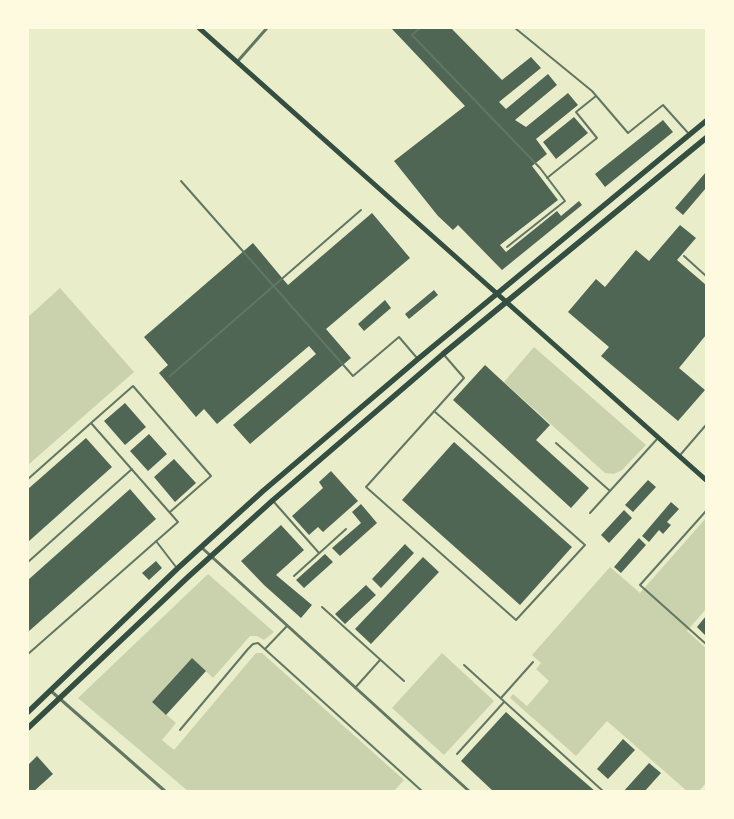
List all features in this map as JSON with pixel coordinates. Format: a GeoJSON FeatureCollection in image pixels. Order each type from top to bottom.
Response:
{"type":"FeatureCollection","features":[{"type":"Feature","properties":{"kind":"highway"},"geometry":{"type":"LineString","coordinates":[[28,712],[178,568],[263,491],[418,359],[706,122]]}},
{"type":"Feature","properties":{"kind":"highway"},"geometry":{"type":"LineString","coordinates":[[28,728],[210,556],[272,501],[443,354],[706,138]]}},
{"type":"Feature","properties":{"kind":"main road"},"geometry":{"type":"LineString","coordinates":[[199,28],[508,301],[706,480]]}},
{"type":"Feature","properties":{"kind":"street"},"geometry":{"type":"LineString","coordinates":[[237,62],[267,28]]}},
{"type":"Feature","properties":{"kind":"street"},"geometry":{"type":"LineString","coordinates":[[201,547],[470,792]]}},
{"type":"Feature","properties":{"kind":"street"},"geometry":{"type":"LineString","coordinates":[[51,690],[166,792]]}},
{"type":"Feature","properties":{"kind":"lane"},"geometry":{"type":"LineString","coordinates":[[420,28],[412,35],[540,168],[565,201],[507,247]]}},
{"type":"Feature","properties":{"kind":"lane"},"geometry":{"type":"LineString","coordinates":[[515,28],[596,96],[628,133],[663,104],[690,135]]}},
{"type":"Feature","properties":{"kind":"lane"},"geometry":{"type":"LineString","coordinates":[[547,178],[597,138],[576,112],[596,96]]}},
{"type":"Feature","properties":{"kind":"lane"},"geometry":{"type":"LineString","coordinates":[[181,181],[353,376],[399,337],[418,359]]}},
{"type":"Feature","properties":{"kind":"lane"},"geometry":{"type":"LineString","coordinates":[[170,376],[361,210]]}},
{"type":"Feature","properties":{"kind":"lane"},"geometry":{"type":"LineString","coordinates":[[684,256],[706,276]]}},
{"type":"Feature","properties":{"kind":"lane"},"geometry":{"type":"LineString","coordinates":[[434,411],[584,544],[516,620],[366,487],[434,411],[464,378],[443,354]]}},
{"type":"Feature","properties":{"kind":"lane"},"geometry":{"type":"LineString","coordinates":[[28,478],[133,386],[211,476],[170,512]]}},
{"type":"Feature","properties":{"kind":"lane"},"geometry":{"type":"LineString","coordinates":[[28,654],[178,522],[91,423]]}},
{"type":"Feature","properties":{"kind":"lane"},"geometry":{"type":"LineString","coordinates":[[679,456],[706,425]]}},
{"type":"Feature","properties":{"kind":"lane"},"geometry":{"type":"LineString","coordinates":[[590,513],[658,438]]}},
{"type":"Feature","properties":{"kind":"lane"},"geometry":{"type":"LineString","coordinates":[[556,443],[610,491]]}},
{"type":"Feature","properties":{"kind":"lane"},"geometry":{"type":"LineString","coordinates":[[28,562],[132,469]]}},
{"type":"Feature","properties":{"kind":"lane"},"geometry":{"type":"LineString","coordinates":[[272,501],[319,553]]}},
{"type":"Feature","properties":{"kind":"lane"},"geometry":{"type":"LineString","coordinates":[[706,511],[640,585],[706,644]]}},
{"type":"Feature","properties":{"kind":"lane"},"geometry":{"type":"LineString","coordinates":[[294,576],[346,529]]}},
{"type":"Feature","properties":{"kind":"lane"},"geometry":{"type":"LineString","coordinates":[[156,541],[178,568]]}},
{"type":"Feature","properties":{"kind":"lane"},"geometry":{"type":"LineString","coordinates":[[322,607],[404,681]]}},
{"type":"Feature","properties":{"kind":"lane"},"geometry":{"type":"LineString","coordinates":[[265,649],[287,626]]}},
{"type":"Feature","properties":{"kind":"lane"},"geometry":{"type":"LineString","coordinates":[[180,730],[251,646],[258,643],[423,792]]}},
{"type":"Feature","properties":{"kind":"lane"},"geometry":{"type":"LineString","coordinates":[[355,688],[380,660]]}},
{"type":"Feature","properties":{"kind":"lane"},"geometry":{"type":"LineString","coordinates":[[501,698],[533,662]]}},
{"type":"Feature","properties":{"kind":"lane"},"geometry":{"type":"LineString","coordinates":[[464,665],[604,792]]}},
{"type":"Feature","properties":{"kind":"lane"},"geometry":{"type":"LineString","coordinates":[[458,754],[504,702]]}},
{"type":"Feature","properties":{"kind":"green space"},"geometry":{"type":"Polygon","coordinates":[[[60,288],[134,372],[28,465],[28,317],[60,288]]]}},
{"type":"Feature","properties":{"kind":"green space"},"geometry":{"type":"Polygon","coordinates":[[[534,347],[646,445],[622,470],[614,474],[605,473],[504,382],[534,347]]]}},
{"type":"Feature","properties":{"kind":"green space"},"geometry":{"type":"Polygon","coordinates":[[[706,518],[706,609],[687,631],[706,648],[706,783],[699,791],[687,791],[607,721],[576,756],[510,698],[513,694],[527,706],[549,681],[536,669],[541,663],[532,655],[610,567],[640,593],[706,518]]]}},
{"type":"Feature","properties":{"kind":"green space"},"geometry":{"type":"Polygon","coordinates":[[[208,574],[274,632],[264,640],[257,636],[250,636],[213,678],[192,658],[152,702],[176,723],[162,740],[174,750],[256,653],[262,653],[404,780],[394,791],[188,791],[78,698],[208,574]]]}},
{"type":"Feature","properties":{"kind":"green space"},"geometry":{"type":"Polygon","coordinates":[[[442,653],[494,701],[444,755],[392,708],[442,653]]]}},
{"type":"Feature","properties":{"kind":"building"},"geometry":{"type":"Polygon","coordinates":[[[393,28],[451,28],[502,80],[531,57],[541,68],[499,102],[506,109],[548,74],[557,85],[515,120],[526,127],[568,93],[578,105],[536,139],[547,154],[532,166],[558,200],[500,245],[506,252],[557,211],[561,216],[579,201],[582,205],[502,270],[458,225],[453,230],[438,216],[394,161],[465,106],[393,28]]]}},
{"type":"Feature","properties":{"kind":"building"},"geometry":{"type":"Polygon","coordinates":[[[574,117],[588,133],[556,159],[543,142],[574,117]]]}},
{"type":"Feature","properties":{"kind":"building"},"geometry":{"type":"Polygon","coordinates":[[[663,120],[673,132],[605,187],[595,174],[663,120]]]}},
{"type":"Feature","properties":{"kind":"building"},"geometry":{"type":"Polygon","coordinates":[[[706,172],[706,188],[683,215],[675,208],[706,172]]]}},
{"type":"Feature","properties":{"kind":"building"},"geometry":{"type":"Polygon","coordinates":[[[372,213],[410,258],[326,329],[351,358],[250,444],[233,425],[316,354],[309,346],[217,424],[204,409],[196,417],[159,373],[168,365],[144,337],[253,243],[288,285],[372,213]]]}},
{"type":"Feature","properties":{"kind":"building"},"geometry":{"type":"Polygon","coordinates":[[[680,225],[696,238],[677,260],[706,285],[706,335],[679,368],[705,390],[678,421],[601,356],[609,347],[568,312],[596,279],[605,287],[636,250],[649,261],[680,225]]]}},
{"type":"Feature","properties":{"kind":"building"},"geometry":{"type":"Polygon","coordinates":[[[434,290],[438,295],[409,319],[405,314],[434,290]]]}},
{"type":"Feature","properties":{"kind":"building"},"geometry":{"type":"Polygon","coordinates":[[[385,300],[391,308],[364,331],[358,324],[385,300]]]}},
{"type":"Feature","properties":{"kind":"building"},"geometry":{"type":"Polygon","coordinates":[[[485,365],[550,425],[536,440],[589,488],[571,508],[453,400],[485,365]]]}},
{"type":"Feature","properties":{"kind":"building"},"geometry":{"type":"Polygon","coordinates":[[[125,403],[146,427],[125,445],[104,421],[125,403]]]}},
{"type":"Feature","properties":{"kind":"building"},"geometry":{"type":"Polygon","coordinates":[[[149,434],[167,454],[148,471],[130,451],[149,434]]]}},
{"type":"Feature","properties":{"kind":"building"},"geometry":{"type":"Polygon","coordinates":[[[86,438],[112,467],[28,542],[28,489],[86,438]]]}},
{"type":"Feature","properties":{"kind":"building"},"geometry":{"type":"Polygon","coordinates":[[[454,442],[572,547],[520,605],[402,500],[454,442]]]}},
{"type":"Feature","properties":{"kind":"building"},"geometry":{"type":"Polygon","coordinates":[[[174,459],[196,483],[175,502],[154,477],[174,459]]]}},
{"type":"Feature","properties":{"kind":"building"},"geometry":{"type":"Polygon","coordinates":[[[331,471],[358,501],[323,532],[318,527],[309,535],[292,516],[323,488],[319,482],[331,471]]]}},
{"type":"Feature","properties":{"kind":"building"},"geometry":{"type":"Polygon","coordinates":[[[648,480],[656,487],[633,512],[625,505],[648,480]]]}},
{"type":"Feature","properties":{"kind":"building"},"geometry":{"type":"Polygon","coordinates":[[[130,489],[156,519],[28,632],[28,580],[130,489]]]}},
{"type":"Feature","properties":{"kind":"building"},"geometry":{"type":"Polygon","coordinates":[[[671,502],[679,509],[667,522],[671,525],[663,534],[659,530],[649,542],[642,536],[671,502]]]}},
{"type":"Feature","properties":{"kind":"building"},"geometry":{"type":"Polygon","coordinates":[[[361,504],[377,523],[340,556],[332,548],[361,523],[352,512],[361,504]]]}},
{"type":"Feature","properties":{"kind":"building"},"geometry":{"type":"Polygon","coordinates":[[[624,510],[632,518],[609,543],[601,535],[624,510]]]}},
{"type":"Feature","properties":{"kind":"building"},"geometry":{"type":"Polygon","coordinates":[[[281,525],[304,550],[276,575],[312,605],[301,618],[264,585],[241,561],[281,525]]]}},
{"type":"Feature","properties":{"kind":"building"},"geometry":{"type":"Polygon","coordinates":[[[639,538],[646,545],[621,573],[614,567],[639,538]]]}},
{"type":"Feature","properties":{"kind":"building"},"geometry":{"type":"Polygon","coordinates":[[[405,544],[414,553],[381,588],[372,579],[405,544]]]}},
{"type":"Feature","properties":{"kind":"building"},"geometry":{"type":"Polygon","coordinates":[[[325,554],[333,562],[304,588],[296,580],[325,554]]]}},
{"type":"Feature","properties":{"kind":"building"},"geometry":{"type":"Polygon","coordinates":[[[423,557],[439,572],[371,644],[355,629],[423,557]]]}},
{"type":"Feature","properties":{"kind":"building"},"geometry":{"type":"Polygon","coordinates":[[[156,561],[162,568],[149,580],[142,573],[156,561]]]}},
{"type":"Feature","properties":{"kind":"building"},"geometry":{"type":"Polygon","coordinates":[[[366,585],[376,595],[345,624],[335,614],[366,585]]]}},
{"type":"Feature","properties":{"kind":"building"},"geometry":{"type":"Polygon","coordinates":[[[706,616],[706,636],[697,627],[706,616]]]}},
{"type":"Feature","properties":{"kind":"building"},"geometry":{"type":"Polygon","coordinates":[[[192,658],[206,671],[166,715],[152,702],[192,658]]]}},
{"type":"Feature","properties":{"kind":"building"},"geometry":{"type":"Polygon","coordinates":[[[506,712],[596,792],[494,792],[461,761],[506,712]]]}},
{"type":"Feature","properties":{"kind":"building"},"geometry":{"type":"Polygon","coordinates":[[[623,739],[635,750],[608,779],[597,769],[623,739]]]}},
{"type":"Feature","properties":{"kind":"building"},"geometry":{"type":"Polygon","coordinates":[[[37,756],[53,774],[33,792],[28,792],[28,765],[37,756]]]}},
{"type":"Feature","properties":{"kind":"building"},"geometry":{"type":"Polygon","coordinates":[[[649,763],[661,773],[644,792],[623,792],[649,763]]]}}]}
